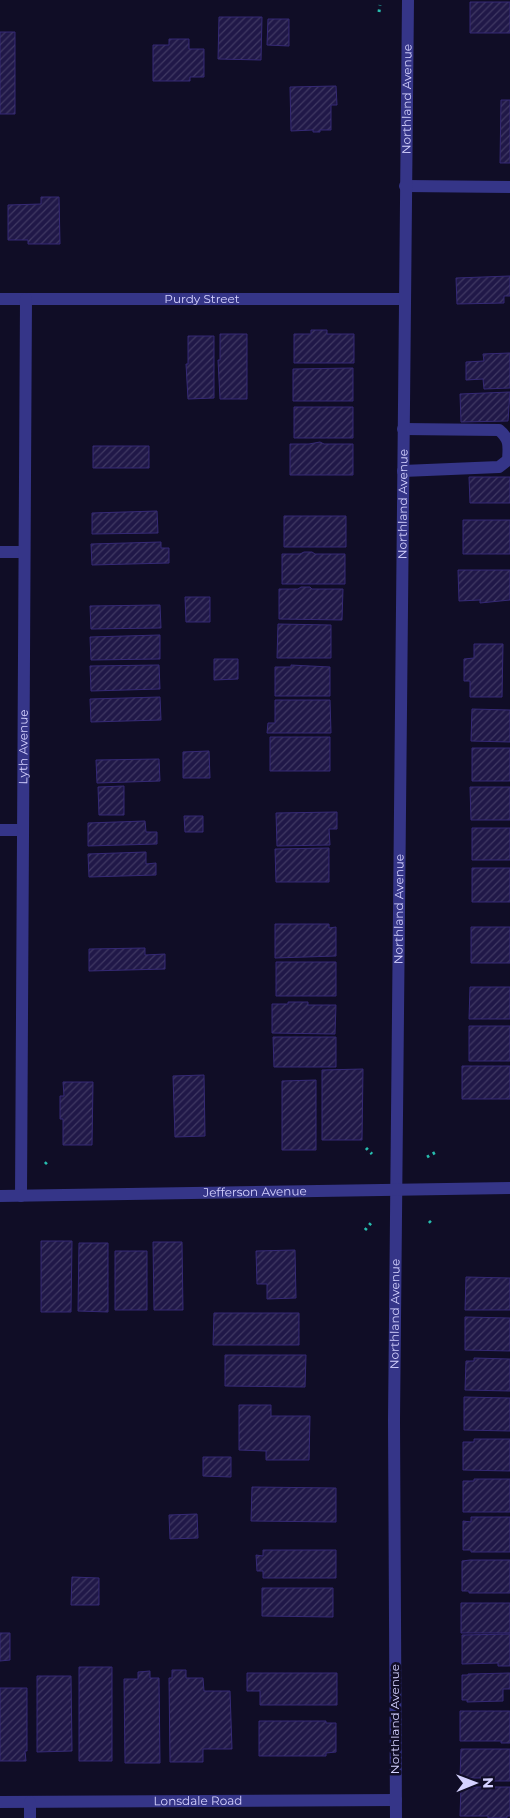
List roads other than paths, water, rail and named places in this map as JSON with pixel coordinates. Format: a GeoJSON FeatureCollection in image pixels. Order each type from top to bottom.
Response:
{"type":"FeatureCollection","features":[{"type":"Feature","properties":{"kind":"street","name":"Northland Avenue"},"geometry":{"type":"LineString","coordinates":[[396,1818],[394,1420],[408,0]]}},
{"type":"Feature","properties":{"kind":"street"},"geometry":{"type":"LineString","coordinates":[[405,186],[510,187]]}},
{"type":"Feature","properties":{"kind":"street","name":"Purdy Street"},"geometry":{"type":"LineString","coordinates":[[0,299],[405,299]]}},
{"type":"Feature","properties":{"kind":"street","name":"Lyth Avenue"},"geometry":{"type":"LineString","coordinates":[[21,1196],[26,299]]}},
{"type":"Feature","properties":{"kind":"street"},"geometry":{"type":"LineString","coordinates":[[403,429],[499,430],[506,436],[509,444],[508,460],[499,467],[403,471]]}},
{"type":"Feature","properties":{"kind":"street"},"geometry":{"type":"LineString","coordinates":[[0,552],[24,552]]}},
{"type":"Feature","properties":{"kind":"street"},"geometry":{"type":"LineString","coordinates":[[0,830],[22,830]]}},
{"type":"Feature","properties":{"kind":"street","name":"Jefferson Avenue"},"geometry":{"type":"LineString","coordinates":[[0,1196],[510,1188]]}},
{"type":"Feature","properties":{"kind":"street","name":"Lonsdale Road"},"geometry":{"type":"LineString","coordinates":[[0,1802],[396,1800]]}},
{"type":"Feature","properties":{"kind":"street"},"geometry":{"type":"LineString","coordinates":[[30,1802],[30,1818]]}}]}
